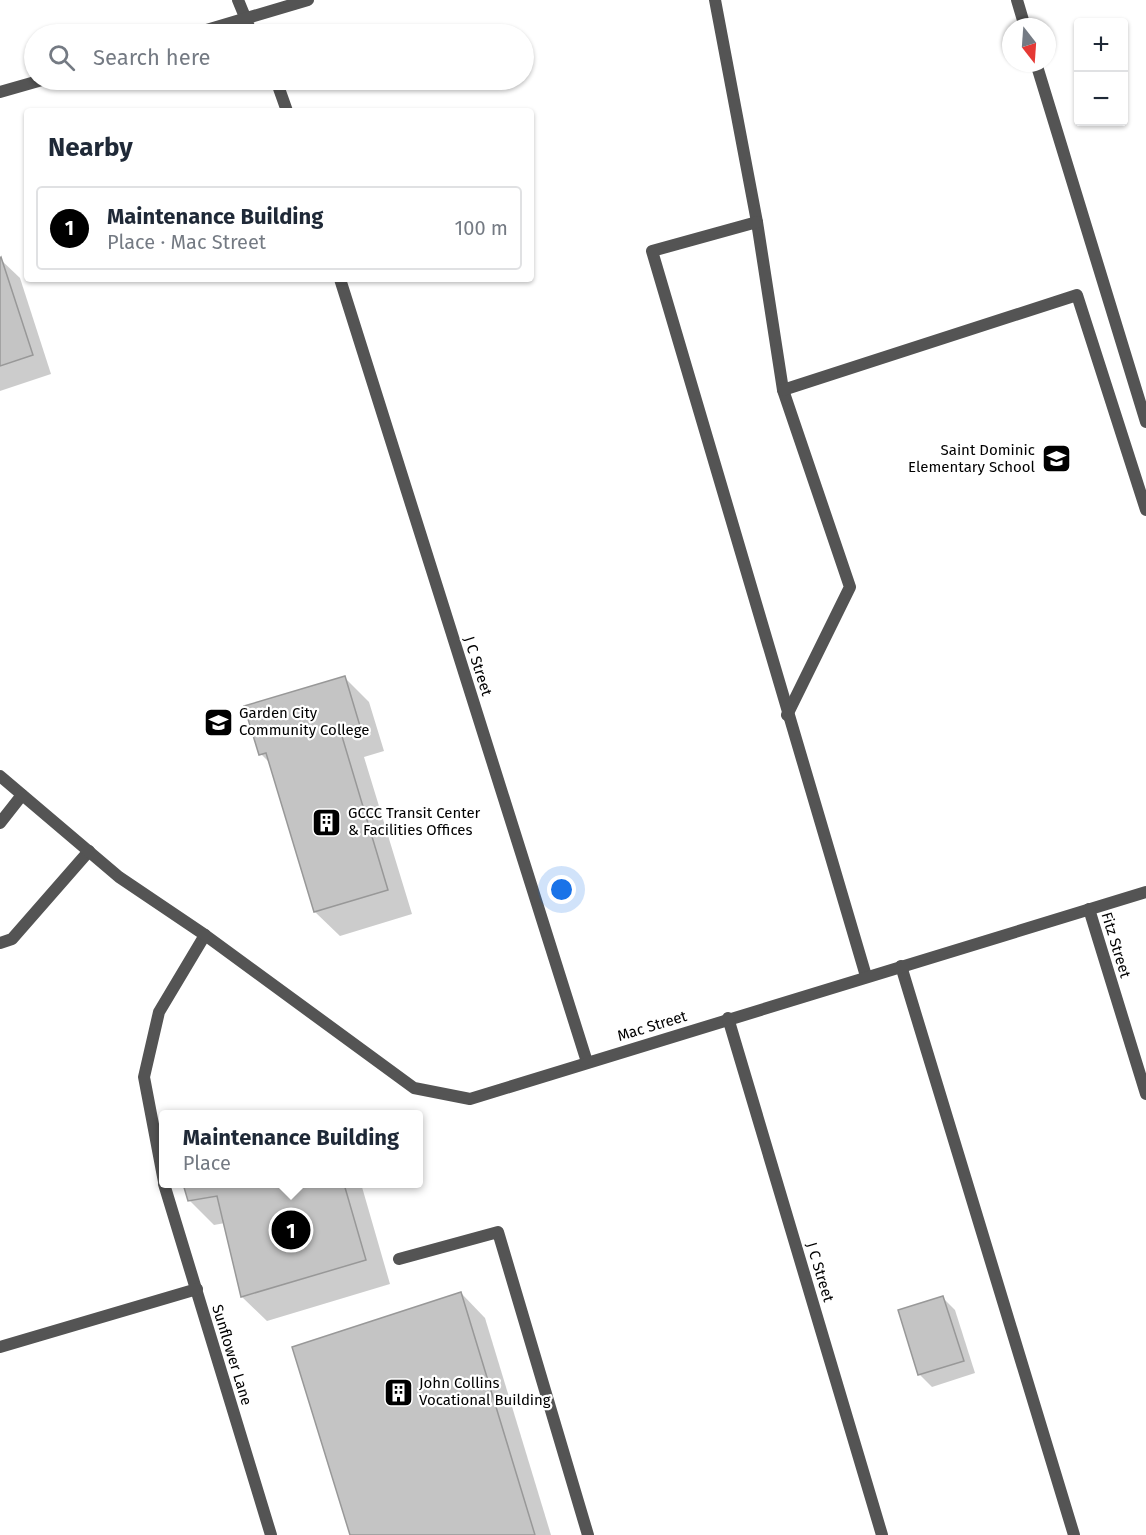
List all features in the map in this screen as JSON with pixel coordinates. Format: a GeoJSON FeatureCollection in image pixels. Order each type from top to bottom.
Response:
{"type":"FeatureCollection","features":[{"type":"Feature","properties":{"kind":"street"},"geometry":{"type":"LineString","coordinates":[[238,0],[247,24]]}},
{"type":"Feature","properties":{"kind":"street"},"geometry":{"type":"LineString","coordinates":[[227,24],[309,0]]}},
{"type":"Feature","properties":{"kind":"street"},"geometry":{"type":"LineString","coordinates":[[715,0],[757,222],[783,390],[850,587],[787,715]]}},
{"type":"Feature","properties":{"kind":"street"},"geometry":{"type":"LineString","coordinates":[[1017,0],[1022,18]]}},
{"type":"Feature","properties":{"kind":"street"},"geometry":{"type":"LineString","coordinates":[[1039,72],[1146,422]]}},
{"type":"Feature","properties":{"kind":"street"},"geometry":{"type":"LineString","coordinates":[[0,92],[24,85]]}},
{"type":"Feature","properties":{"kind":"street"},"geometry":{"type":"LineString","coordinates":[[280,90],[286,108]]}},
{"type":"Feature","properties":{"kind":"street"},"geometry":{"type":"LineString","coordinates":[[757,222],[652,251],[787,715],[866,976]]}},
{"type":"Feature","properties":{"kind":"street","name":"J C Street"},"geometry":{"type":"LineString","coordinates":[[341,282],[587,1062]]}},
{"type":"Feature","properties":{"kind":"street"},"geometry":{"type":"LineString","coordinates":[[783,390],[1077,294],[1146,510]]}},
{"type":"Feature","properties":{"kind":"street","name":"Mac Street"},"geometry":{"type":"LineString","coordinates":[[0,776],[119,877],[205,935],[414,1088],[470,1099],[728,1018],[1146,892]]}},
{"type":"Feature","properties":{"kind":"street"},"geometry":{"type":"LineString","coordinates":[[0,823],[22,795]]}},
{"type":"Feature","properties":{"kind":"street"},"geometry":{"type":"LineString","coordinates":[[0,943],[12,939],[89,852]]}},
{"type":"Feature","properties":{"kind":"street","name":"Fitz Street"},"geometry":{"type":"LineString","coordinates":[[1089,909],[1146,1094]]}},
{"type":"Feature","properties":{"kind":"street","name":"Sunflower Lane"},"geometry":{"type":"LineString","coordinates":[[159,1156],[144,1077],[159,1012],[205,935]]}},
{"type":"Feature","properties":{"kind":"street"},"geometry":{"type":"LineString","coordinates":[[901,966],[1074,1535]]}},
{"type":"Feature","properties":{"kind":"street","name":"J C Street"},"geometry":{"type":"LineString","coordinates":[[728,1018],[882,1535]]}},
{"type":"Feature","properties":{"kind":"street","name":"Sunflower Lane"},"geometry":{"type":"LineString","coordinates":[[166,1188],[271,1535]]}},
{"type":"Feature","properties":{"kind":"street"},"geometry":{"type":"LineString","coordinates":[[399,1259],[498,1232],[588,1535]]}},
{"type":"Feature","properties":{"kind":"street"},"geometry":{"type":"LineString","coordinates":[[0,1347],[197,1288]]}},
{"type":"Feature","properties":{"kind":"building"},"geometry":{"type":"Polygon","coordinates":[[[0,258],[33,355],[0,366],[0,258]]]}},
{"type":"Feature","properties":{"kind":"building","name":"GCCC Transit Center & Facilities Offices"},"geometry":{"type":"Polygon","coordinates":[[[345,676],[360,726],[341,733],[388,890],[314,912],[266,753],[259,755],[244,706],[345,676]]]}},
{"type":"Feature","properties":{"kind":"building"},"geometry":{"type":"Polygon","coordinates":[[[184,1188],[345,1188],[366,1260],[241,1297],[217,1196],[188,1201],[184,1188]]]}},
{"type":"Feature","properties":{"kind":"building","name":"John Collins Vocational Building"},"geometry":{"type":"Polygon","coordinates":[[[461,1292],[535,1535],[350,1535],[292,1347],[461,1292]]]}},
{"type":"Feature","properties":{"kind":"building"},"geometry":{"type":"Polygon","coordinates":[[[943,1296],[964,1361],[918,1375],[898,1310],[943,1296]]]}},
{"type":"Feature","properties":{"kind":"place","name":"Saint Dominic Elementary School"},"geometry":{"type":"Point","coordinates":[1056,459]}},
{"type":"Feature","properties":{"kind":"place","name":"Garden City Community College"},"geometry":{"type":"Point","coordinates":[218,722]}},
{"type":"Feature","properties":{"kind":"place","name":"GCCC Transit Center & Facilities Offices"},"geometry":{"type":"Point","coordinates":[327,822]}},
{"type":"Feature","properties":{"kind":"place","name":"Maintenance Building"},"geometry":{"type":"Point","coordinates":[291,1230]}},
{"type":"Feature","properties":{"kind":"place","name":"John Collins Vocational Building"},"geometry":{"type":"Point","coordinates":[398,1392]}}]}
